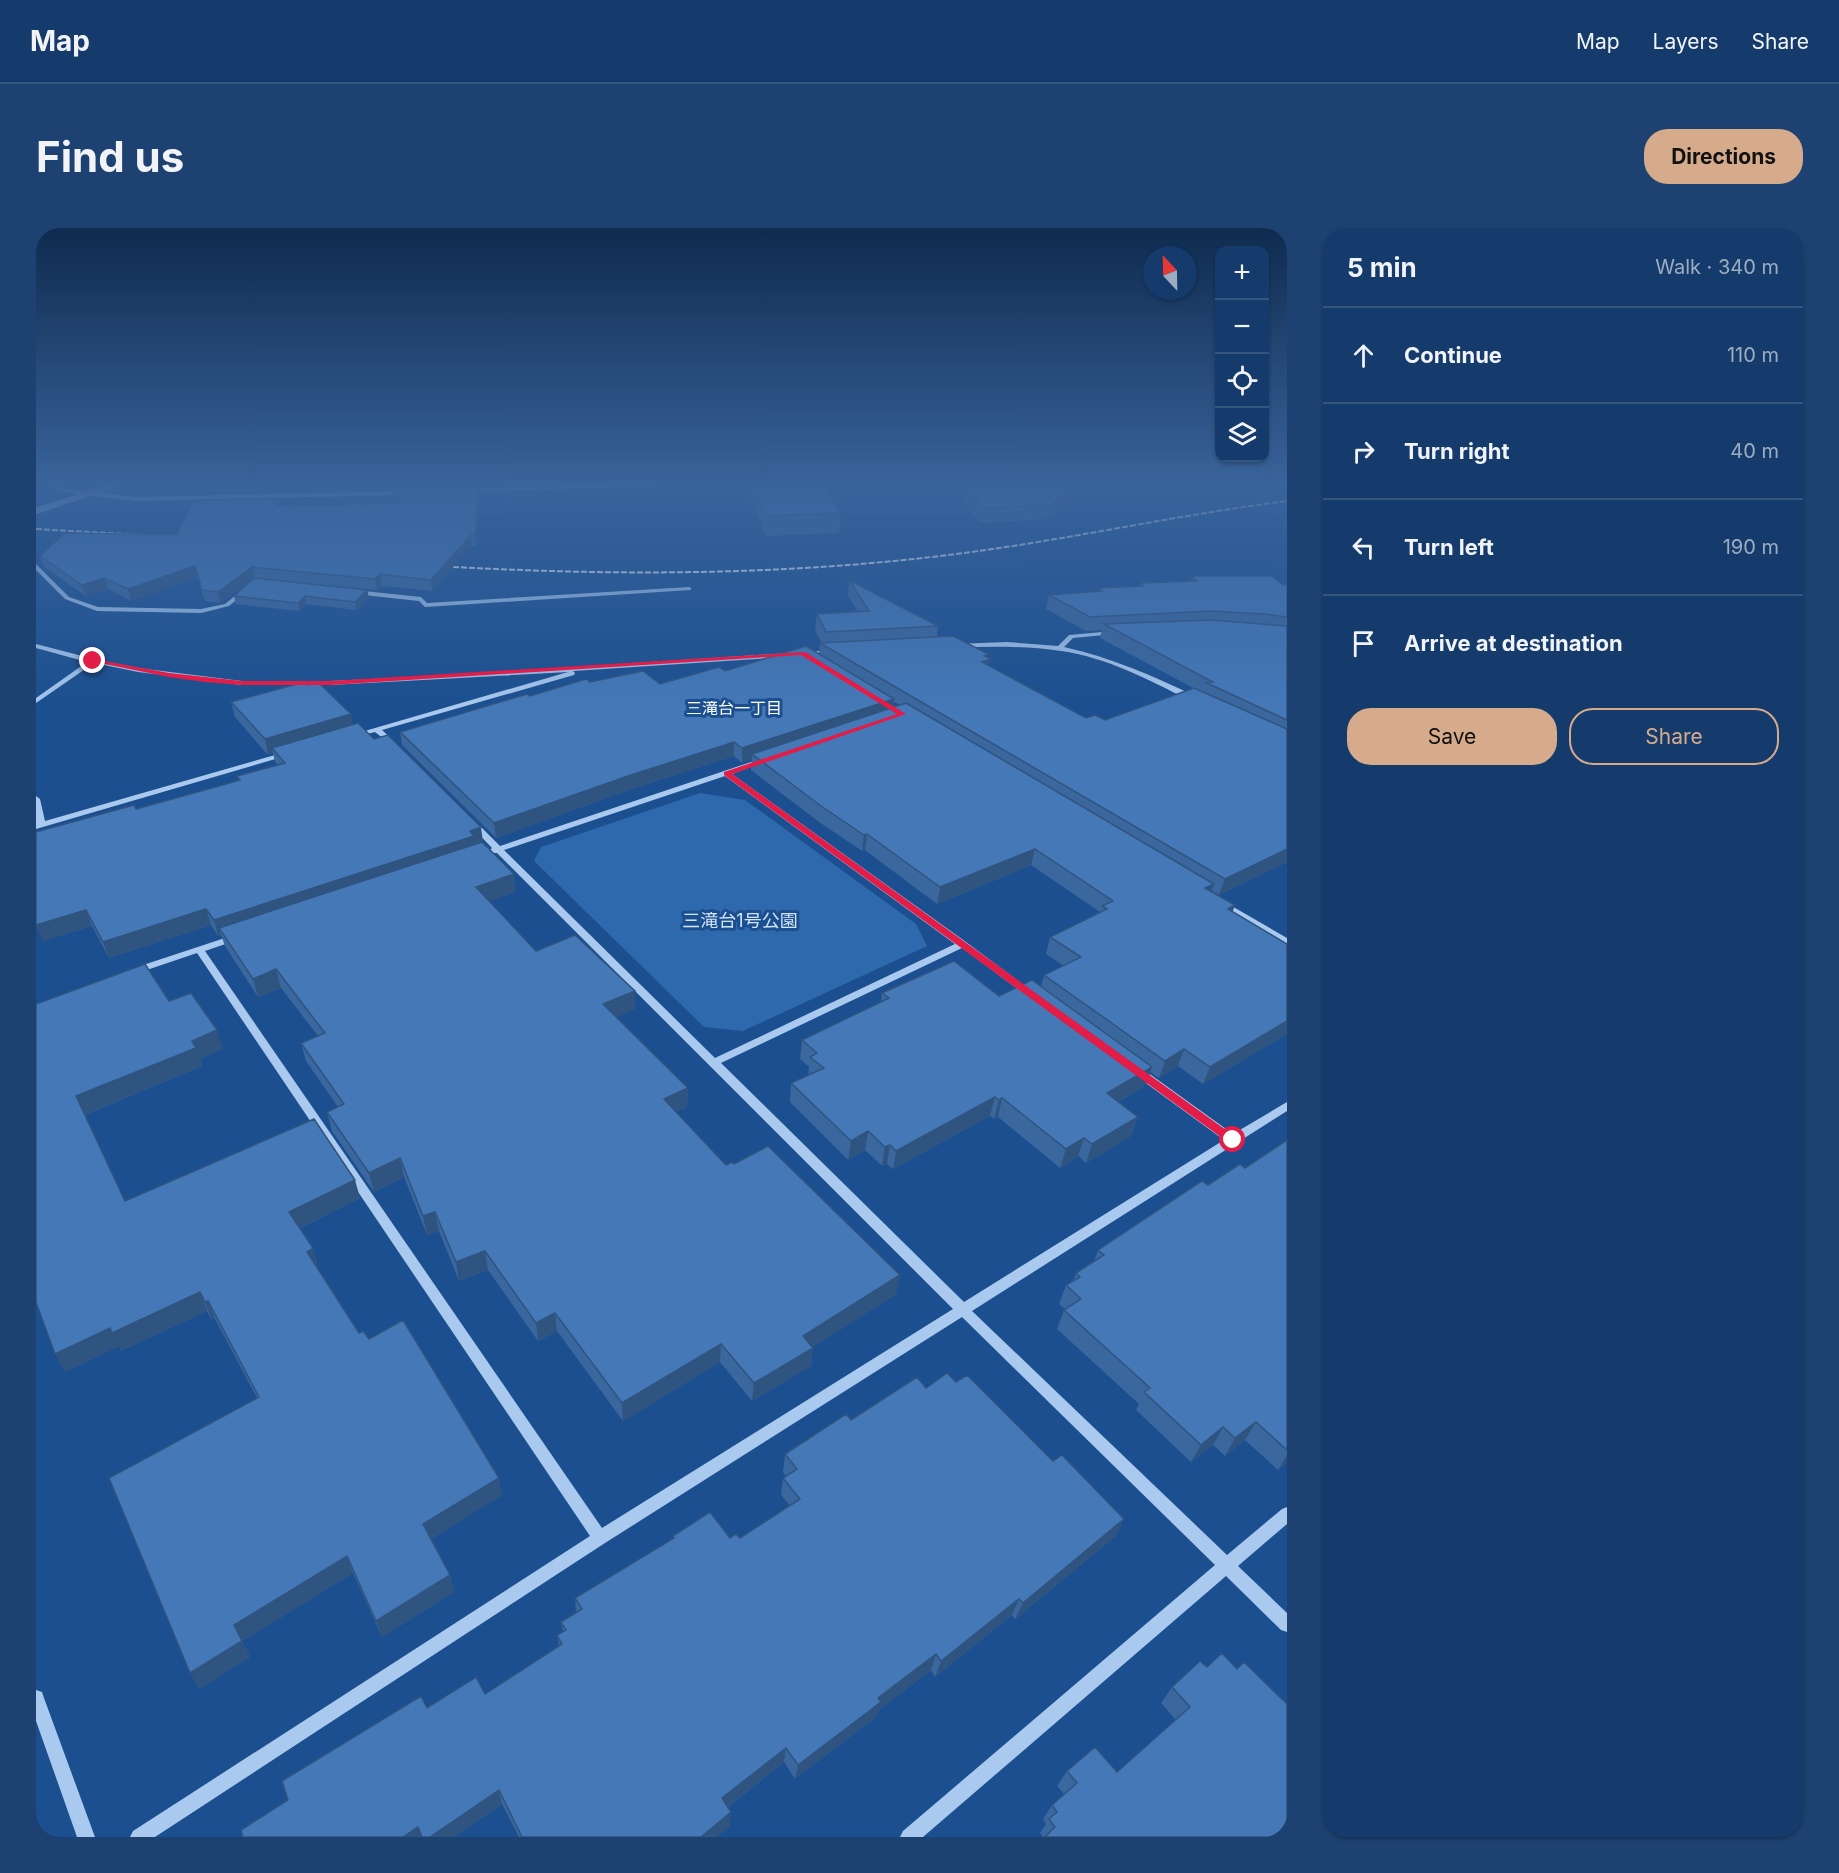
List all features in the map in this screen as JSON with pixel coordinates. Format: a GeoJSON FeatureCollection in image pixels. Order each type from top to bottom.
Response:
{"type":"FeatureCollection","features":[{"type":"Feature","properties":{"kind":"street"},"geometry":{"type":"LineString","coordinates":[[36,566],[67,598],[87,607],[111,610],[213,610],[227,605],[254,582]]}},
{"type":"Feature","properties":{"kind":"street"},"geometry":{"type":"LineString","coordinates":[[350,591],[421,599],[425,605],[689,590]]}},
{"type":"Feature","properties":{"kind":"street"},"geometry":{"type":"LineString","coordinates":[[1059,649],[1071,636],[1127,632]]}},
{"type":"Feature","properties":{"kind":"street"},"geometry":{"type":"LineString","coordinates":[[946,646],[998,644],[1059,649],[1132,670],[1201,702]]}},
{"type":"Feature","properties":{"kind":"street"},"geometry":{"type":"LineString","coordinates":[[36,646],[93,661],[169,675],[242,683],[341,682],[847,651]]}},
{"type":"Feature","properties":{"kind":"street"},"geometry":{"type":"LineString","coordinates":[[802,653],[812,659]]}},
{"type":"Feature","properties":{"kind":"street"},"geometry":{"type":"LineString","coordinates":[[36,701],[93,661]]}},
{"type":"Feature","properties":{"kind":"street"},"geometry":{"type":"LineString","coordinates":[[343,738],[594,666]]}},
{"type":"Feature","properties":{"kind":"street"},"geometry":{"type":"LineString","coordinates":[[377,729],[401,753]]}},
{"type":"Feature","properties":{"kind":"street"},"geometry":{"type":"LineString","coordinates":[[36,799],[39,825],[299,751]]}},
{"type":"Feature","properties":{"kind":"street"},"geometry":{"type":"LineString","coordinates":[[493,851],[771,759]]}},
{"type":"Feature","properties":{"kind":"street"},"geometry":{"type":"LineString","coordinates":[[727,774],[1040,1000]]}},
{"type":"Feature","properties":{"kind":"street"},"geometry":{"type":"LineString","coordinates":[[466,817],[493,851],[715,1062],[963,1310],[1287,1624]]}},
{"type":"Feature","properties":{"kind":"street"},"geometry":{"type":"LineString","coordinates":[[1216,900],[1287,942]]}},
{"type":"Feature","properties":{"kind":"street"},"geometry":{"type":"LineString","coordinates":[[124,975],[244,935]]}},
{"type":"Feature","properties":{"kind":"street"},"geometry":{"type":"LineString","coordinates":[[715,1062],[963,944]]}},
{"type":"Feature","properties":{"kind":"street"},"geometry":{"type":"LineString","coordinates":[[200,950],[600,1538]]}},
{"type":"Feature","properties":{"kind":"street"},"geometry":{"type":"LineString","coordinates":[[1127,1063],[1233,1140]]}},
{"type":"Feature","properties":{"kind":"street"},"geometry":{"type":"LineString","coordinates":[[139,1837],[600,1538],[1287,1106]]}},
{"type":"Feature","properties":{"kind":"street"},"geometry":{"type":"LineString","coordinates":[[909,1837],[1287,1514]]}},
{"type":"Feature","properties":{"kind":"street"},"geometry":{"type":"LineString","coordinates":[[36,1698],[86,1837]]}},
{"type":"Feature","properties":{"kind":"green space","name":"三滝台1号公園"},"geometry":{"type":"Polygon","coordinates":[[[700,793],[745,800],[916,924],[927,946],[743,1031],[704,1027],[534,861],[541,847],[700,793]]]}},
{"type":"Feature","properties":{"kind":"building"},"geometry":{"type":"Polygon","coordinates":[[[44,559],[450,559],[431,580],[380,574],[375,579],[252,567],[218,592],[202,590],[195,566],[128,589],[104,578],[82,585],[44,559]]]}},
{"type":"Feature","properties":{"kind":"building"},"geometry":{"type":"Polygon","coordinates":[[[1192,576],[1272,576],[1283,585],[1287,585],[1287,617],[1210,611],[1090,617],[1049,595],[1102,591],[1099,588],[1143,586],[1140,583],[1196,581],[1192,576]]]}},
{"type":"Feature","properties":{"kind":"building"},"geometry":{"type":"Polygon","coordinates":[[[254,578],[367,590],[355,602],[305,596],[298,603],[234,596],[254,578]]]}},
{"type":"Feature","properties":{"kind":"building"},"geometry":{"type":"Polygon","coordinates":[[[849,580],[938,626],[826,632],[817,614],[869,611],[849,580]]]}},
{"type":"Feature","properties":{"kind":"building"},"geometry":{"type":"Polygon","coordinates":[[[1211,620],[1287,626],[1287,720],[1207,683],[1213,682],[1104,624],[1211,620]]]}},
{"type":"Feature","properties":{"kind":"building"},"geometry":{"type":"Polygon","coordinates":[[[953,636],[988,654],[984,656],[991,659],[982,662],[1086,718],[1095,715],[1105,720],[1194,688],[1287,729],[1287,849],[1225,879],[820,643],[953,636]]]}},
{"type":"Feature","properties":{"kind":"building"},"geometry":{"type":"Polygon","coordinates":[[[806,646],[894,699],[742,748],[734,742],[494,823],[400,732],[586,679],[590,682],[643,671],[660,684],[719,667],[725,671],[806,646]]]}},
{"type":"Feature","properties":{"kind":"building"},"geometry":{"type":"Polygon","coordinates":[[[304,682],[307,685],[318,682],[351,714],[265,739],[231,702],[304,682]]]}},
{"type":"Feature","properties":{"kind":"building"},"geometry":{"type":"Polygon","coordinates":[[[906,703],[1214,884],[1205,888],[1235,905],[1228,909],[1287,944],[1287,1021],[1210,1067],[1184,1049],[1165,1061],[1044,975],[1081,957],[1050,937],[1107,909],[1102,906],[1113,901],[1035,849],[940,887],[867,834],[864,835],[821,806],[752,754],[906,703]]]}},
{"type":"Feature","properties":{"kind":"building"},"geometry":{"type":"Polygon","coordinates":[[[358,723],[374,739],[388,735],[481,827],[470,831],[474,836],[214,920],[206,909],[103,942],[86,910],[36,925],[36,832],[134,805],[136,809],[240,780],[237,776],[285,763],[272,748],[358,723]]]}},
{"type":"Feature","properties":{"kind":"building"},"geometry":{"type":"Polygon","coordinates":[[[482,842],[514,874],[476,887],[536,951],[575,935],[635,991],[603,1004],[688,1088],[664,1099],[726,1165],[732,1162],[734,1164],[768,1146],[900,1275],[803,1336],[813,1348],[754,1383],[721,1344],[622,1403],[555,1313],[536,1323],[485,1251],[456,1262],[435,1212],[423,1216],[400,1158],[369,1173],[327,1112],[344,1104],[301,1043],[325,1033],[276,969],[253,979],[219,928],[482,842]]]}},
{"type":"Feature","properties":{"kind":"building"},"geometry":{"type":"Polygon","coordinates":[[[954,961],[999,996],[1032,980],[1152,1067],[1107,1093],[1138,1117],[1092,1144],[1084,1138],[1066,1149],[1002,1098],[999,1100],[995,1097],[896,1151],[890,1145],[885,1147],[868,1131],[851,1141],[791,1083],[824,1068],[810,1057],[817,1053],[802,1040],[889,998],[882,993],[954,961]]]}},
{"type":"Feature","properties":{"kind":"building"},"geometry":{"type":"Polygon","coordinates":[[[145,964],[169,1001],[191,993],[217,1030],[192,1041],[196,1048],[76,1096],[125,1201],[314,1119],[355,1180],[289,1212],[313,1248],[307,1252],[359,1333],[363,1331],[369,1339],[403,1320],[499,1478],[423,1524],[450,1575],[376,1621],[347,1556],[234,1625],[242,1641],[190,1673],[109,1478],[259,1397],[208,1301],[205,1302],[200,1292],[112,1333],[110,1328],[55,1354],[36,1302],[36,1004],[145,964]]]}},
{"type":"Feature","properties":{"kind":"building"},"geometry":{"type":"Polygon","coordinates":[[[1287,1140],[1287,1450],[1256,1422],[1235,1438],[1223,1427],[1201,1445],[1144,1392],[1150,1388],[1064,1310],[1081,1299],[1066,1285],[1080,1277],[1076,1273],[1104,1255],[1098,1250],[1202,1181],[1208,1185],[1240,1164],[1245,1168],[1287,1140]]]}},
{"type":"Feature","properties":{"kind":"building"},"geometry":{"type":"Polygon","coordinates":[[[947,1373],[956,1382],[967,1375],[1053,1461],[1062,1455],[1124,1519],[1023,1603],[1019,1599],[941,1661],[936,1654],[878,1698],[881,1702],[798,1765],[786,1748],[722,1798],[731,1812],[701,1837],[522,1837],[499,1790],[430,1837],[422,1837],[418,1827],[403,1837],[243,1837],[241,1830],[288,1800],[282,1781],[421,1696],[427,1708],[476,1677],[485,1694],[562,1644],[557,1635],[566,1630],[561,1622],[582,1609],[575,1598],[674,1538],[673,1536],[710,1512],[730,1538],[736,1534],[740,1538],[800,1499],[783,1478],[797,1469],[785,1454],[846,1414],[851,1420],[917,1377],[926,1388],[947,1373]]]}},
{"type":"Feature","properties":{"kind":"building"},"geometry":{"type":"Polygon","coordinates":[[[1222,1653],[1237,1669],[1244,1662],[1287,1704],[1287,1837],[1045,1837],[1055,1827],[1049,1819],[1057,1812],[1052,1805],[1077,1783],[1067,1771],[1095,1747],[1117,1772],[1190,1707],[1172,1687],[1200,1661],[1207,1667],[1222,1653]]]}},
{"type":"Feature","properties":{"kind":"railway"},"geometry":{"type":"LineString","coordinates":[[437,566],[567,571],[697,572],[827,567],[909,559]]}},
{"type":"Feature","properties":{"kind":"district","name":"三滝台一丁目"},"geometry":{"type":"Point","coordinates":[734,708]}},
{"type":"Feature","properties":{"kind":"route"},"geometry":{"type":"LineString","coordinates":[[93,661],[205,680],[242,683],[330,683],[454,677],[802,653],[903,714],[727,774],[1233,1140]]}}]}
